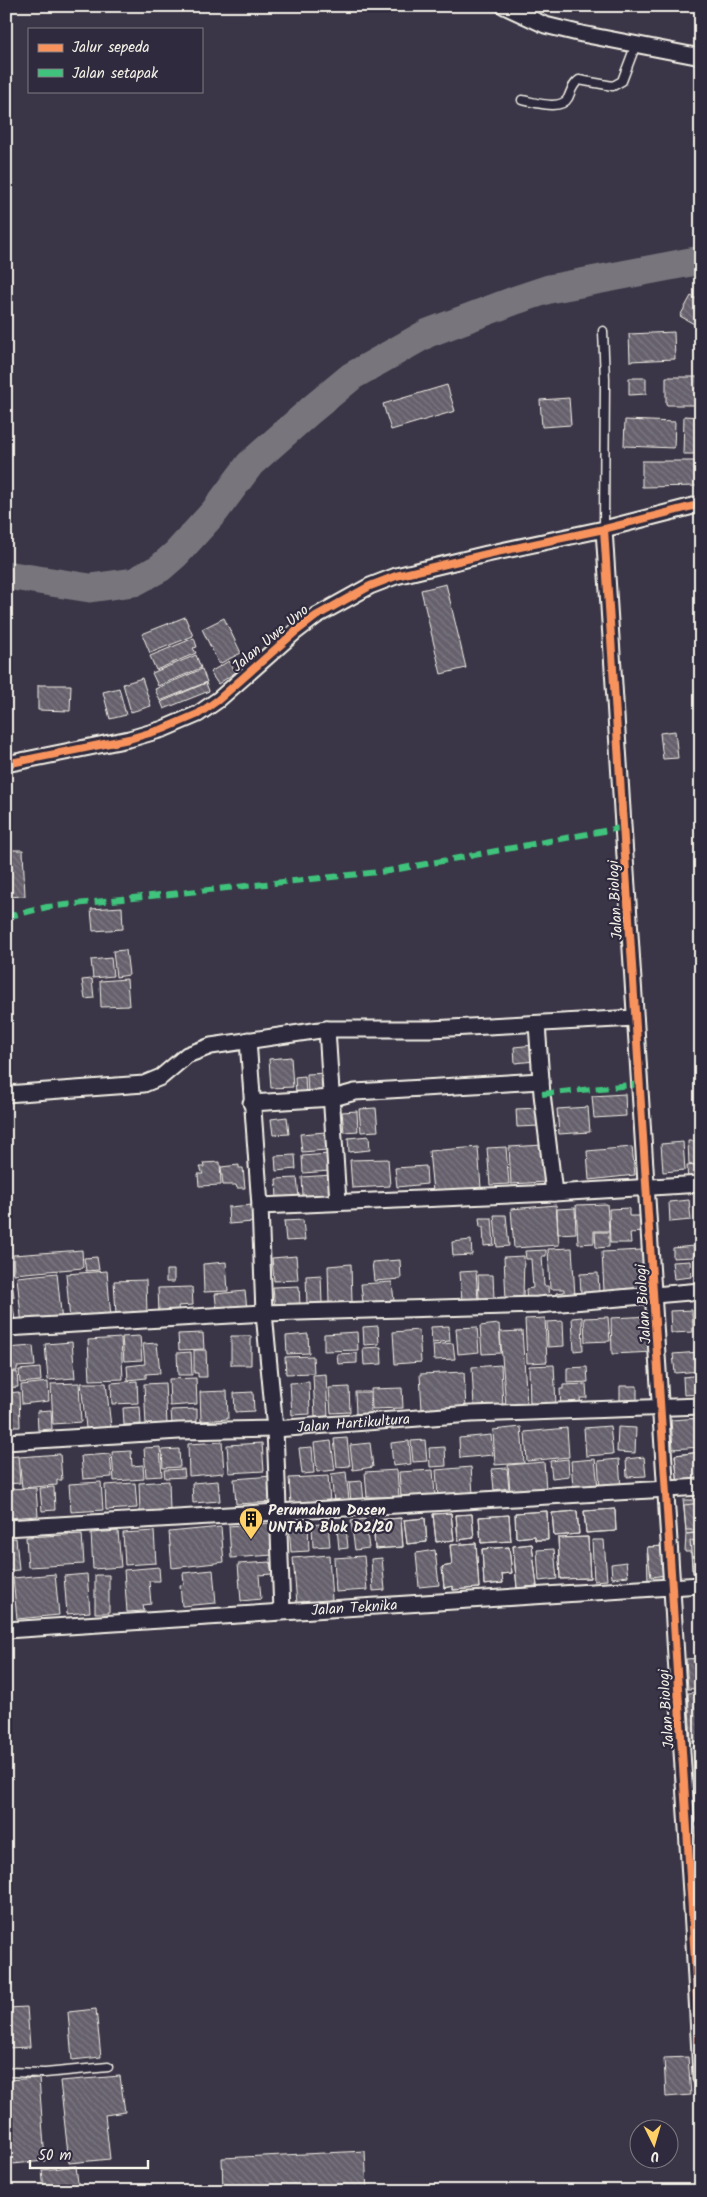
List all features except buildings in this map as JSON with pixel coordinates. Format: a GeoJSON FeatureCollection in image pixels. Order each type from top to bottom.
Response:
{"type":"FeatureCollection","features":[{"type":"Feature","properties":{"kind":"street"},"geometry":{"type":"LineString","coordinates":[[504,6],[545,25],[701,57]]}},
{"type":"Feature","properties":{"kind":"street","name":"Jalan Uwe Uno"},"geometry":{"type":"LineString","coordinates":[[6,764],[129,739],[198,714],[218,700],[295,632],[316,616],[370,586],[396,576],[604,529],[701,504]]}},
{"type":"Feature","properties":{"kind":"street","name":"Jalan Biologi"},"geometry":{"type":"LineString","coordinates":[[604,529],[656,1294],[672,1588],[697,1914],[701,2078]]}},
{"type":"Feature","properties":{"kind":"street"},"geometry":{"type":"LineString","coordinates":[[6,1094],[144,1084],[161,1077],[188,1055],[211,1046],[328,1029],[431,1029],[636,1018]]}},
{"type":"Feature","properties":{"kind":"street"},"geometry":{"type":"LineString","coordinates":[[537,1024],[541,1081],[554,1193]]}},
{"type":"Feature","properties":{"kind":"street"},"geometry":{"type":"LineString","coordinates":[[328,1029],[338,1202]]}},
{"type":"Feature","properties":{"kind":"street"},"geometry":{"type":"LineString","coordinates":[[248,1040],[251,1103],[260,1206],[264,1313],[275,1429],[282,1611]]}},
{"type":"Feature","properties":{"kind":"street"},"geometry":{"type":"LineString","coordinates":[[251,1103],[333,1098],[355,1092],[541,1081]]}},
{"type":"Feature","properties":{"kind":"street"},"geometry":{"type":"LineString","coordinates":[[260,1206],[554,1193],[701,1184]]}},
{"type":"Feature","properties":{"kind":"street"},"geometry":{"type":"LineString","coordinates":[[6,1328],[264,1313],[538,1305],[701,1291]]}},
{"type":"Feature","properties":{"kind":"street","name":"Jalan Hartikultura"},"geometry":{"type":"LineString","coordinates":[[6,1442],[179,1431],[275,1429],[471,1414],[701,1406]]}},
{"type":"Feature","properties":{"kind":"street"},"geometry":{"type":"LineString","coordinates":[[6,1528],[701,1487]]}},
{"type":"Feature","properties":{"kind":"street","name":"Jalan Teknika"},"geometry":{"type":"LineString","coordinates":[[6,1630],[701,1585]]}},
{"type":"Feature","properties":{"kind":"lane"},"geometry":{"type":"LineString","coordinates":[[522,100],[558,105],[566,101],[575,83],[579,80],[613,86],[618,84],[622,81],[636,44]]}},
{"type":"Feature","properties":{"kind":"lane"},"geometry":{"type":"LineString","coordinates":[[603,331],[605,379],[604,529]]}},
{"type":"Feature","properties":{"kind":"lane"},"geometry":{"type":"LineString","coordinates":[[6,2072],[45,2072],[108,2067]]}},
{"type":"Feature","properties":{"kind":"waterway"},"geometry":{"type":"LineString","coordinates":[[6,575],[90,588],[134,582],[160,568],[176,554],[215,511],[250,464],[352,376],[428,333],[549,289],[701,260]]}},
{"type":"Feature","properties":{"kind":"marked path"},"geometry":{"type":"LineString","coordinates":[[6,917],[47,907],[388,871],[625,827]]}},
{"type":"Feature","properties":{"kind":"marked path"},"geometry":{"type":"LineString","coordinates":[[542,1094],[641,1084]]}},
{"type":"Feature","properties":{"kind":"cycle path"},"geometry":{"type":"LineString","coordinates":[[6,764],[129,739],[163,729],[198,714],[218,700],[295,632],[316,616],[370,586],[396,576],[604,529],[701,504]]}},
{"type":"Feature","properties":{"kind":"cycle path"},"geometry":{"type":"LineString","coordinates":[[604,529],[648,1191],[701,2078]]}},
{"type":"Feature","properties":{"kind":"place","name":"Perumahan Dosen UNTAD Blok D2/20"},"geometry":{"type":"Point","coordinates":[251,1540]}}]}
